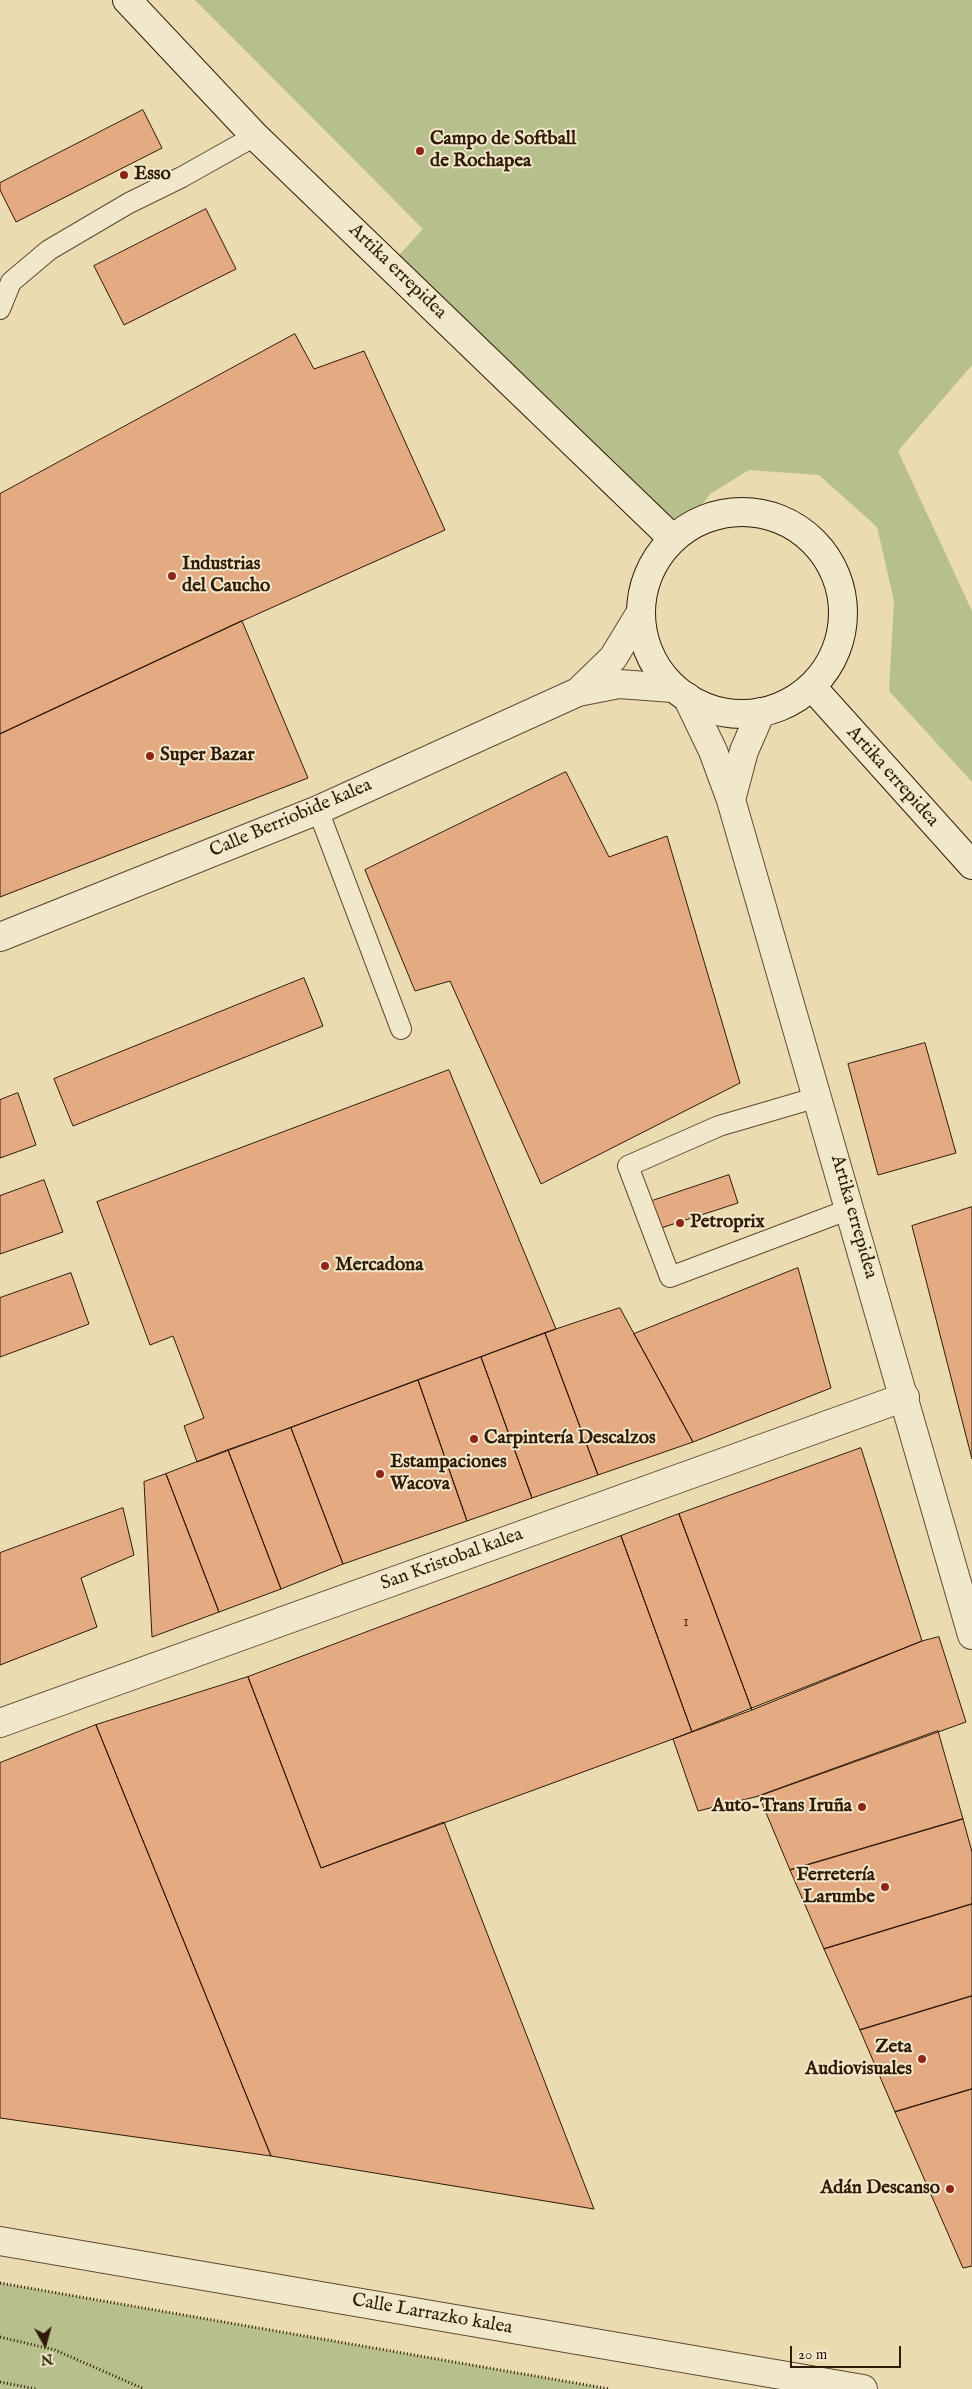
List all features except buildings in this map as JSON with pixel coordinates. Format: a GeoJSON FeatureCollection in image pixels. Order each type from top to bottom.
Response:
{"type":"FeatureCollection","features":[{"type":"Feature","properties":{"kind":"street","name":"Artika errepidea"},"geometry":{"type":"LineString","coordinates":[[127,0],[255,136],[672,538]]}},
{"type":"Feature","properties":{"kind":"street"},"geometry":{"type":"LineString","coordinates":[[753,512],[781,520],[806,534],[826,556],[838,582],[842,611],[839,639],[828,666],[813,688],[787,703],[761,712],[734,713],[702,706],[680,692],[652,662],[641,630],[641,597],[652,564],[672,538],[697,522],[724,513],[753,512]]}},
{"type":"Feature","properties":{"kind":"street","name":"Calle Berriobide kalea"},"geometry":{"type":"LineString","coordinates":[[578,692],[613,658],[641,612]]}},
{"type":"Feature","properties":{"kind":"street","name":"Calle Berriobide kalea"},"geometry":{"type":"LineString","coordinates":[[0,937],[318,810],[578,692],[619,684],[680,692]]}},
{"type":"Feature","properties":{"kind":"street","name":"Artika errepidea"},"geometry":{"type":"LineString","coordinates":[[813,688],[972,865]]}},
{"type":"Feature","properties":{"kind":"street","name":"Artika errepidea"},"geometry":{"type":"LineString","coordinates":[[680,692],[713,751],[731,800],[905,1397],[972,1635]]}},
{"type":"Feature","properties":{"kind":"street"},"geometry":{"type":"LineString","coordinates":[[731,800],[744,751],[761,712]]}},
{"type":"Feature","properties":{"kind":"street","name":"San Kristobal kalea"},"geometry":{"type":"LineString","coordinates":[[0,1723],[905,1397]]}},
{"type":"Feature","properties":{"kind":"street","name":"Calle Larrazko kalea"},"geometry":{"type":"LineString","coordinates":[[0,2241],[863,2389]]}},
{"type":"Feature","properties":{"kind":"lane"},"geometry":{"type":"LineString","coordinates":[[0,309],[11,282],[49,250],[129,203],[182,177],[255,136]]}},
{"type":"Feature","properties":{"kind":"lane"},"geometry":{"type":"LineString","coordinates":[[318,810],[401,1029]]}},
{"type":"Feature","properties":{"kind":"lane"},"geometry":{"type":"LineString","coordinates":[[818,1097],[719,1126],[628,1166],[670,1276],[850,1209]]}},
{"type":"Feature","properties":{"kind":"path"},"geometry":{"type":"LineString","coordinates":[[0,2283],[610,2389]]}},
{"type":"Feature","properties":{"kind":"path"},"geometry":{"type":"LineString","coordinates":[[0,2337],[54,2350],[144,2389]]}},
{"type":"Feature","properties":{"kind":"path"},"geometry":{"type":"LineString","coordinates":[[0,2382],[36,2389]]}},
{"type":"Feature","properties":{"kind":"green space"},"geometry":{"type":"Polygon","coordinates":[[[195,0],[972,0],[972,365],[898,451],[972,611],[972,782],[889,691],[894,601],[877,527],[819,475],[749,470],[710,494],[675,541],[390,265],[423,229],[195,0]]]}},
{"type":"Feature","properties":{"kind":"green space"},"geometry":{"type":"Polygon","coordinates":[[[0,2283],[610,2389],[0,2389],[0,2283]]]}},
{"type":"Feature","properties":{"kind":"place","name":"Campo de Softball de Rochapea"},"geometry":{"type":"Point","coordinates":[420,151]}},
{"type":"Feature","properties":{"kind":"place","name":"Esso"},"geometry":{"type":"Point","coordinates":[124,175]}},
{"type":"Feature","properties":{"kind":"place","name":"Industrias del Caucho"},"geometry":{"type":"Point","coordinates":[172,576]}},
{"type":"Feature","properties":{"kind":"place","name":"Super Bazar"},"geometry":{"type":"Point","coordinates":[150,756]}},
{"type":"Feature","properties":{"kind":"place","name":"Petroprix"},"geometry":{"type":"Point","coordinates":[680,1223]}},
{"type":"Feature","properties":{"kind":"place","name":"Mercadona"},"geometry":{"type":"Point","coordinates":[325,1266]}},
{"type":"Feature","properties":{"kind":"place","name":"Carpintería Descalzos"},"geometry":{"type":"Point","coordinates":[474,1439]}},
{"type":"Feature","properties":{"kind":"place","name":"Estampaciones Wacova"},"geometry":{"type":"Point","coordinates":[380,1474]}},
{"type":"Feature","properties":{"kind":"place","name":"Auto-Trans Iruña"},"geometry":{"type":"Point","coordinates":[862,1807]}},
{"type":"Feature","properties":{"kind":"place","name":"Ferretería Larumbe"},"geometry":{"type":"Point","coordinates":[885,1887]}},
{"type":"Feature","properties":{"kind":"place","name":"Zeta Audiovisuales"},"geometry":{"type":"Point","coordinates":[922,2059]}},
{"type":"Feature","properties":{"kind":"place","name":"Adán Descanso"},"geometry":{"type":"Point","coordinates":[950,2189]}}]}
